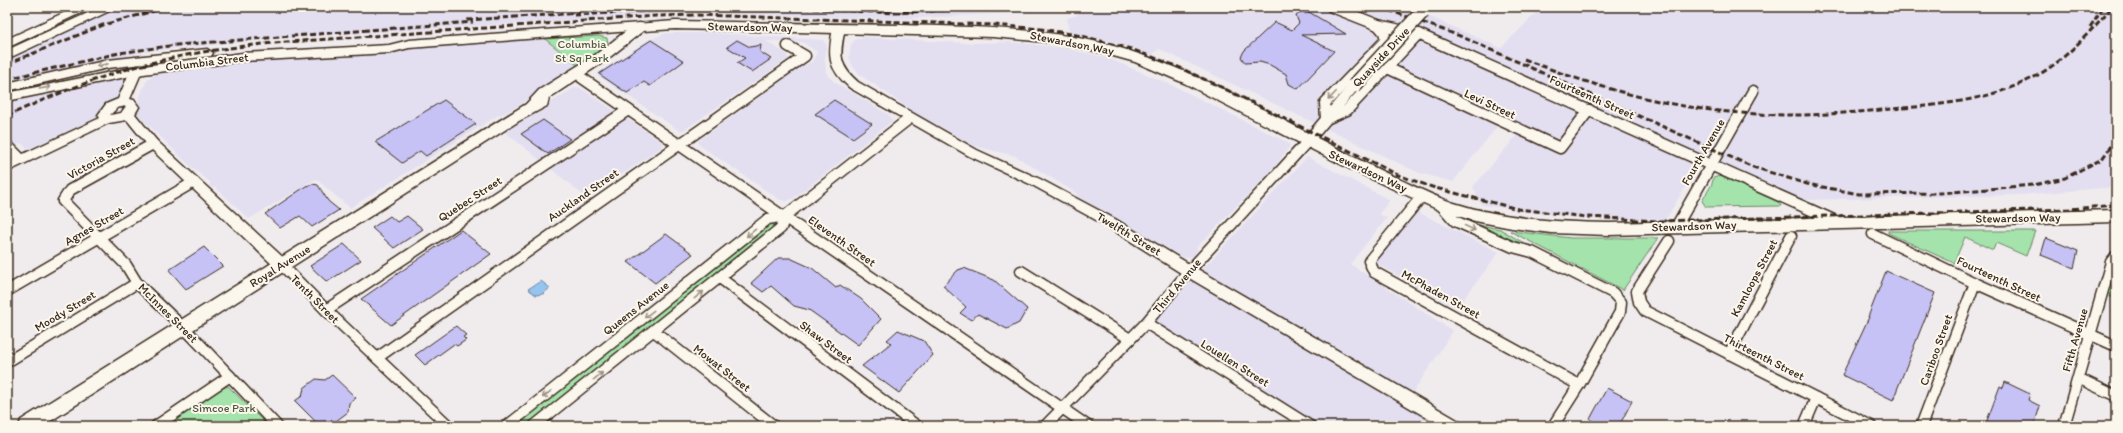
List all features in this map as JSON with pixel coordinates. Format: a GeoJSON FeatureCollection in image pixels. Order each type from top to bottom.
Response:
{"type":"FeatureCollection","features":[{"type":"Feature","properties":{"kind":"main road","name":"Royal Avenue"},"geometry":{"type":"LineString","coordinates":[[28,426],[532,106],[550,98],[663,26]]}},
{"type":"Feature","properties":{"kind":"main road","name":"Stewardson Way"},"geometry":{"type":"LineString","coordinates":[[640,27],[840,28],[1034,35],[1076,42],[1117,51],[1159,66],[1206,88],[1307,142],[1440,204],[1486,217],[1572,229],[1673,234],[1838,222],[2116,216]]}},
{"type":"Feature","properties":{"kind":"main road","name":"Columbia Street"},"geometry":{"type":"LineString","coordinates":[[7,87],[88,68],[141,59],[261,48],[371,41],[409,44],[640,27]]}},
{"type":"Feature","properties":{"kind":"main road","name":"Royal Avenue"},"geometry":{"type":"LineString","coordinates":[[532,106],[544,94],[600,58],[640,27]]}},
{"type":"Feature","properties":{"kind":"main road","name":"Columbia Street"},"geometry":{"type":"LineString","coordinates":[[7,97],[136,71],[248,56],[389,49],[409,44]]}},
{"type":"Feature","properties":{"kind":"main road"},"geometry":{"type":"LineString","coordinates":[[136,71],[141,59]]}},
{"type":"Feature","properties":{"kind":"street"},"geometry":{"type":"LineString","coordinates":[[7,44],[85,7]]}},
{"type":"Feature","properties":{"kind":"street"},"geometry":{"type":"LineString","coordinates":[[7,55],[110,7]]}},
{"type":"Feature","properties":{"kind":"street","name":"Fourteenth Street"},"geometry":{"type":"LineString","coordinates":[[1332,7],[1378,25],[1418,34],[1838,222]]}},
{"type":"Feature","properties":{"kind":"street","name":"Quayside Drive"},"geometry":{"type":"LineString","coordinates":[[1307,142],[1336,106],[1423,11],[1423,7]]}},
{"type":"Feature","properties":{"kind":"street"},"geometry":{"type":"LineString","coordinates":[[1378,25],[1384,32],[1386,40],[1325,103],[1326,119],[1345,112],[1418,34]]}},
{"type":"Feature","properties":{"kind":"street","name":"Twelfth Street"},"geometry":{"type":"LineString","coordinates":[[840,28],[835,57],[839,72],[854,85],[973,153],[1036,182],[1097,214],[1189,271],[1454,426]]}},
{"type":"Feature","properties":{"kind":"street","name":"Auckland Street"},"geometry":{"type":"LineString","coordinates":[[377,358],[678,144],[805,56],[788,46]]}},
{"type":"Feature","properties":{"kind":"street","name":"Levi Street"},"geometry":{"type":"LineString","coordinates":[[1368,59],[1560,148],[1589,110]]}},
{"type":"Feature","properties":{"kind":"street"},"geometry":{"type":"LineString","coordinates":[[123,102],[136,71]]}},
{"type":"Feature","properties":{"kind":"street","name":"Eleventh Street"},"geometry":{"type":"LineString","coordinates":[[582,78],[785,216],[1088,426]]}},
{"type":"Feature","properties":{"kind":"street","name":"Fourth Avenue"},"geometry":{"type":"LineString","coordinates":[[1645,311],[1638,302],[1637,292],[1673,234],[1753,91]]}},
{"type":"Feature","properties":{"kind":"street"},"geometry":{"type":"LineString","coordinates":[[7,167],[43,149],[55,146],[91,126],[115,117],[132,110],[133,105],[123,102],[109,108],[115,117]]}},
{"type":"Feature","properties":{"kind":"street","name":"Quebec Street"},"geometry":{"type":"LineString","coordinates":[[326,310],[628,110]]}},
{"type":"Feature","properties":{"kind":"street","name":"Tenth Street"},"geometry":{"type":"LineString","coordinates":[[115,117],[138,136],[150,141],[282,265],[326,310],[449,426]]}},
{"type":"Feature","properties":{"kind":"street","name":"Queens Avenue"},"geometry":{"type":"LineString","coordinates":[[507,426],[768,219],[785,216],[910,118]]}},
{"type":"Feature","properties":{"kind":"street","name":"Victoria Street"},"geometry":{"type":"LineString","coordinates":[[64,197],[70,190],[150,141]]}},
{"type":"Feature","properties":{"kind":"street","name":"Third Avenue"},"geometry":{"type":"LineString","coordinates":[[1045,426],[1146,323],[1189,271],[1307,142]]}},
{"type":"Feature","properties":{"kind":"street"},"geometry":{"type":"LineString","coordinates":[[8,147],[21,160]]}},
{"type":"Feature","properties":{"kind":"street","name":"Agnes Street"},"geometry":{"type":"LineString","coordinates":[[7,291],[194,182]]}},
{"type":"Feature","properties":{"kind":"street","name":"McPhaden Street"},"geometry":{"type":"LineString","coordinates":[[1422,196],[1369,261],[1374,272],[1579,385]]}},
{"type":"Feature","properties":{"kind":"street","name":"McInnes Street"},"geometry":{"type":"LineString","coordinates":[[64,197],[65,203],[126,265],[137,283],[230,376],[277,426]]}},
{"type":"Feature","properties":{"kind":"street"},"geometry":{"type":"LineString","coordinates":[[1440,204],[1455,221],[1513,247],[1532,252],[1613,293],[1620,307],[1579,385],[1553,426]]}},
{"type":"Feature","properties":{"kind":"street","name":"Queens Avenue"},"geometry":{"type":"LineString","coordinates":[[534,426],[781,228],[785,216]]}},
{"type":"Feature","properties":{"kind":"street","name":"Fourteenth Street"},"geometry":{"type":"LineString","coordinates":[[1873,234],[1974,283],[2116,346]]}},
{"type":"Feature","properties":{"kind":"street","name":"Kamloops Street"},"geometry":{"type":"LineString","coordinates":[[1729,354],[1791,236]]}},
{"type":"Feature","properties":{"kind":"street","name":"Fifth Avenue"},"geometry":{"type":"LineString","coordinates":[[2064,426],[2113,259]]}},
{"type":"Feature","properties":{"kind":"street"},"geometry":{"type":"LineString","coordinates":[[1021,271],[1130,339]]}},
{"type":"Feature","properties":{"kind":"street","name":"Shaw Street"},"geometry":{"type":"LineString","coordinates":[[720,278],[917,426]]}},
{"type":"Feature","properties":{"kind":"street","name":"Moody Street"},"geometry":{"type":"LineString","coordinates":[[7,362],[137,283]]}},
{"type":"Feature","properties":{"kind":"street","name":"Cariboo Street"},"geometry":{"type":"LineString","coordinates":[[1921,426],[1974,283]]}},
{"type":"Feature","properties":{"kind":"street","name":"Thirteenth Street"},"geometry":{"type":"LineString","coordinates":[[1645,311],[1872,426]]}},
{"type":"Feature","properties":{"kind":"street","name":"Louellen Street"},"geometry":{"type":"LineString","coordinates":[[1146,323],[1310,426]]}},
{"type":"Feature","properties":{"kind":"street","name":"Mowat Street"},"geometry":{"type":"LineString","coordinates":[[654,331],[774,426]]}},
{"type":"Feature","properties":{"kind":"street"},"geometry":{"type":"LineString","coordinates":[[156,426],[230,376]]}},
{"type":"Feature","properties":{"kind":"street"},"geometry":{"type":"LineString","coordinates":[[2078,378],[2116,396]]}},
{"type":"Feature","properties":{"kind":"street"},"geometry":{"type":"LineString","coordinates":[[1804,426],[1816,398]]}},
{"type":"Feature","properties":{"kind":"shaded area"},"geometry":{"type":"Polygon","coordinates":[[[120,7],[1408,7],[1501,48],[1542,7],[2116,7],[2116,187],[2020,195],[1804,200],[1587,105],[1557,142],[1504,118],[1453,182],[1419,173],[1159,49],[1152,55],[1130,47],[1069,32],[1067,18],[1077,15],[1079,10],[896,19],[695,12],[274,39],[149,51],[7,82],[7,59],[120,7]]]}},
{"type":"Feature","properties":{"kind":"shaded area"},"geometry":{"type":"Polygon","coordinates":[[[666,33],[715,33],[823,40],[827,46],[825,59],[826,71],[833,81],[889,115],[892,120],[794,198],[787,201],[780,200],[699,145],[698,141],[800,67],[812,62],[817,52],[802,42],[766,41],[787,54],[788,59],[684,130],[680,131],[597,75],[599,72],[647,41],[666,33]]]}},
{"type":"Feature","properties":{"kind":"shaded area"},"geometry":{"type":"Polygon","coordinates":[[[865,37],[967,43],[1008,42],[1059,47],[1105,57],[1174,86],[1287,142],[1290,146],[1273,169],[1197,247],[1197,251],[1194,256],[1184,258],[1078,197],[1076,193],[1015,156],[974,146],[936,124],[928,123],[902,107],[901,103],[859,74],[852,65],[849,57],[851,44],[856,39],[865,37]]]}},
{"type":"Feature","properties":{"kind":"shaded area"},"geometry":{"type":"Polygon","coordinates":[[[545,39],[581,68],[506,113],[497,116],[350,208],[316,179],[249,219],[216,188],[210,187],[210,182],[193,169],[136,113],[138,101],[147,80],[155,74],[254,59],[545,39]]]}},
{"type":"Feature","properties":{"kind":"shaded area"},"geometry":{"type":"Polygon","coordinates":[[[117,79],[123,81],[125,84],[118,100],[100,116],[34,147],[27,148],[21,143],[7,150],[7,100],[117,79]]]}},
{"type":"Feature","properties":{"kind":"shaded area"},"geometry":{"type":"Polygon","coordinates":[[[579,87],[661,141],[663,144],[661,148],[587,198],[505,132],[572,89],[579,87]]]}},
{"type":"Feature","properties":{"kind":"shaded area"},"geometry":{"type":"Polygon","coordinates":[[[1591,118],[1609,123],[1695,163],[1697,168],[1666,219],[1577,218],[1481,205],[1473,187],[1518,134],[1562,156],[1591,118]]]}},
{"type":"Feature","properties":{"kind":"shaded area"},"geometry":{"type":"Polygon","coordinates":[[[1307,157],[1390,200],[1379,214],[1387,218],[1350,264],[1453,331],[1412,394],[1467,426],[1310,426],[1154,334],[1161,329],[1157,323],[1157,318],[1307,157]]]}},
{"type":"Feature","properties":{"kind":"shaded area"},"geometry":{"type":"Polygon","coordinates":[[[1416,211],[1499,252],[1457,308],[1375,263],[1416,211]]]}},
{"type":"Feature","properties":{"kind":"green space","name":"Columbia St Sq Park"},"geometry":{"type":"Polygon","coordinates":[[[599,36],[607,38],[608,45],[581,68],[545,39],[599,36]]]}},
{"type":"Feature","properties":{"kind":"green space"},"geometry":{"type":"Polygon","coordinates":[[[1720,176],[1778,200],[1781,206],[1706,207],[1702,201],[1712,184],[1713,178],[1720,176]]]}},
{"type":"Feature","properties":{"kind":"green space"},"geometry":{"type":"Polygon","coordinates":[[[770,223],[776,227],[527,426],[513,426],[770,223]]]}},
{"type":"Feature","properties":{"kind":"green space"},"geometry":{"type":"Polygon","coordinates":[[[1474,224],[1500,229],[1522,242],[1518,244],[1474,224]]]}},
{"type":"Feature","properties":{"kind":"green space"},"geometry":{"type":"Polygon","coordinates":[[[1510,231],[1571,238],[1658,238],[1623,290],[1510,231]]]}},
{"type":"Feature","properties":{"kind":"green space"},"geometry":{"type":"Polygon","coordinates":[[[1888,231],[2035,231],[2026,256],[1996,243],[1993,250],[1965,237],[1954,263],[1888,233],[1888,231]]]}},
{"type":"Feature","properties":{"kind":"green space"},"geometry":{"type":"Polygon","coordinates":[[[2116,260],[2116,299],[2102,293],[2116,260]]]}},
{"type":"Feature","properties":{"kind":"green space","name":"Simcoe Park"},"geometry":{"type":"Polygon","coordinates":[[[228,386],[268,426],[164,426],[216,391],[228,386]]]}},
{"type":"Feature","properties":{"kind":"water"},"geometry":{"type":"Polygon","coordinates":[[[541,281],[550,288],[543,294],[536,295],[528,289],[541,281]]]}},
{"type":"Feature","properties":{"kind":"building"},"geometry":{"type":"Polygon","coordinates":[[[1302,11],[1306,14],[1309,12],[1346,34],[1301,35],[1334,51],[1298,89],[1289,84],[1286,74],[1270,65],[1260,62],[1245,63],[1241,57],[1244,51],[1275,22],[1292,30],[1299,23],[1296,16],[1302,11]]]}},
{"type":"Feature","properties":{"kind":"building"},"geometry":{"type":"Polygon","coordinates":[[[651,40],[684,61],[650,86],[644,82],[627,93],[599,74],[651,40]]]}},
{"type":"Feature","properties":{"kind":"building"},"geometry":{"type":"Polygon","coordinates":[[[737,40],[750,47],[761,45],[760,52],[771,59],[752,72],[737,63],[745,58],[727,47],[737,40]]]}},
{"type":"Feature","properties":{"kind":"building"},"geometry":{"type":"Polygon","coordinates":[[[444,100],[476,124],[426,156],[420,151],[402,163],[375,142],[444,100]]]}},
{"type":"Feature","properties":{"kind":"building"},"geometry":{"type":"Polygon","coordinates":[[[834,100],[872,124],[853,138],[815,114],[834,100]]]}},
{"type":"Feature","properties":{"kind":"building"},"geometry":{"type":"Polygon","coordinates":[[[543,120],[570,139],[548,154],[521,134],[543,120]]]}},
{"type":"Feature","properties":{"kind":"building"},"geometry":{"type":"Polygon","coordinates":[[[313,184],[318,185],[328,201],[339,210],[312,227],[300,216],[280,228],[265,214],[306,186],[313,184]]]}},
{"type":"Feature","properties":{"kind":"building"},"geometry":{"type":"Polygon","coordinates":[[[390,216],[397,222],[407,216],[423,229],[394,248],[372,228],[390,216]]]}},
{"type":"Feature","properties":{"kind":"building"},"geometry":{"type":"Polygon","coordinates":[[[461,230],[491,254],[391,325],[361,299],[461,230]]]}},
{"type":"Feature","properties":{"kind":"building"},"geometry":{"type":"Polygon","coordinates":[[[666,234],[693,254],[655,283],[628,262],[666,234]]]}},
{"type":"Feature","properties":{"kind":"building"},"geometry":{"type":"Polygon","coordinates":[[[2046,238],[2078,251],[2074,268],[2041,255],[2046,238]]]}},
{"type":"Feature","properties":{"kind":"building"},"geometry":{"type":"Polygon","coordinates":[[[344,244],[361,260],[327,282],[310,266],[344,244]]]}},
{"type":"Feature","properties":{"kind":"building"},"geometry":{"type":"Polygon","coordinates":[[[204,247],[223,266],[186,289],[169,270],[204,247]]]}},
{"type":"Feature","properties":{"kind":"building"},"geometry":{"type":"Polygon","coordinates":[[[778,258],[790,258],[812,268],[836,288],[840,285],[861,299],[881,319],[858,345],[809,310],[794,306],[771,286],[763,292],[751,283],[778,258]]]}},
{"type":"Feature","properties":{"kind":"building"},"geometry":{"type":"Polygon","coordinates":[[[964,268],[994,280],[1027,309],[1019,323],[1007,329],[978,314],[971,320],[960,313],[966,307],[943,286],[958,270],[964,268]]]}},
{"type":"Feature","properties":{"kind":"building"},"geometry":{"type":"Polygon","coordinates":[[[1886,271],[1935,293],[1893,400],[1842,375],[1869,317],[1886,271]]]}},
{"type":"Feature","properties":{"kind":"building"},"geometry":{"type":"Polygon","coordinates":[[[456,326],[466,335],[463,337],[466,340],[457,346],[454,344],[425,365],[415,355],[456,326]]]}},
{"type":"Feature","properties":{"kind":"building"},"geometry":{"type":"Polygon","coordinates":[[[898,330],[924,341],[933,355],[899,393],[862,366],[891,343],[887,340],[898,330]]]}},
{"type":"Feature","properties":{"kind":"building"},"geometry":{"type":"Polygon","coordinates":[[[332,375],[356,398],[349,403],[348,412],[336,421],[326,421],[319,425],[295,401],[302,396],[304,388],[316,379],[325,380],[332,375]]]}},
{"type":"Feature","properties":{"kind":"building"},"geometry":{"type":"Polygon","coordinates":[[[2005,382],[2030,394],[2028,400],[2040,406],[2034,426],[1985,426],[2000,386],[2003,388],[2005,382]]]}},
{"type":"Feature","properties":{"kind":"building"},"geometry":{"type":"Polygon","coordinates":[[[1607,388],[1632,401],[1619,426],[1603,426],[1590,419],[1607,388]]]}},
{"type":"Feature","properties":{"kind":"railway"},"geometry":{"type":"LineString","coordinates":[[7,64],[103,25],[168,7]]}},
{"type":"Feature","properties":{"kind":"railway"},"geometry":{"type":"LineString","coordinates":[[574,15],[719,7]]}},
{"type":"Feature","properties":{"kind":"railway"},"geometry":{"type":"LineString","coordinates":[[786,7],[895,13],[994,7]]}},
{"type":"Feature","properties":{"kind":"railway"},"geometry":{"type":"LineString","coordinates":[[1380,7],[1460,36],[1753,167],[1807,184],[1859,194],[1940,193],[2034,185],[2065,178],[2102,159],[2116,139]]}},
{"type":"Feature","properties":{"kind":"railway"},"geometry":{"type":"LineString","coordinates":[[1403,7],[1428,18]]}},
{"type":"Feature","properties":{"kind":"railway"},"geometry":{"type":"LineString","coordinates":[[2090,27],[2103,7]]}},
{"type":"Feature","properties":{"kind":"railway"},"geometry":{"type":"LineString","coordinates":[[1524,59],[1581,80],[1639,97],[1729,112],[1776,115],[1809,115],[1911,107],[1948,103],[1985,96],[2004,90],[2038,75],[2059,61],[2078,44],[2112,7]]}},
{"type":"Feature","properties":{"kind":"railway"},"geometry":{"type":"LineString","coordinates":[[467,20],[580,13]]}},
{"type":"Feature","properties":{"kind":"railway"},"geometry":{"type":"LineString","coordinates":[[7,116],[74,88],[134,67],[193,54],[273,43],[656,16],[697,15],[995,25],[1041,29],[1082,36],[1131,49],[1176,66],[1223,88],[1398,175],[1435,188],[1518,209],[1587,217],[1658,221],[2069,209],[2116,205]]}},
{"type":"Feature","properties":{"kind":"railway"},"geometry":{"type":"LineString","coordinates":[[7,79],[119,53],[176,45],[473,22]]}}]}
